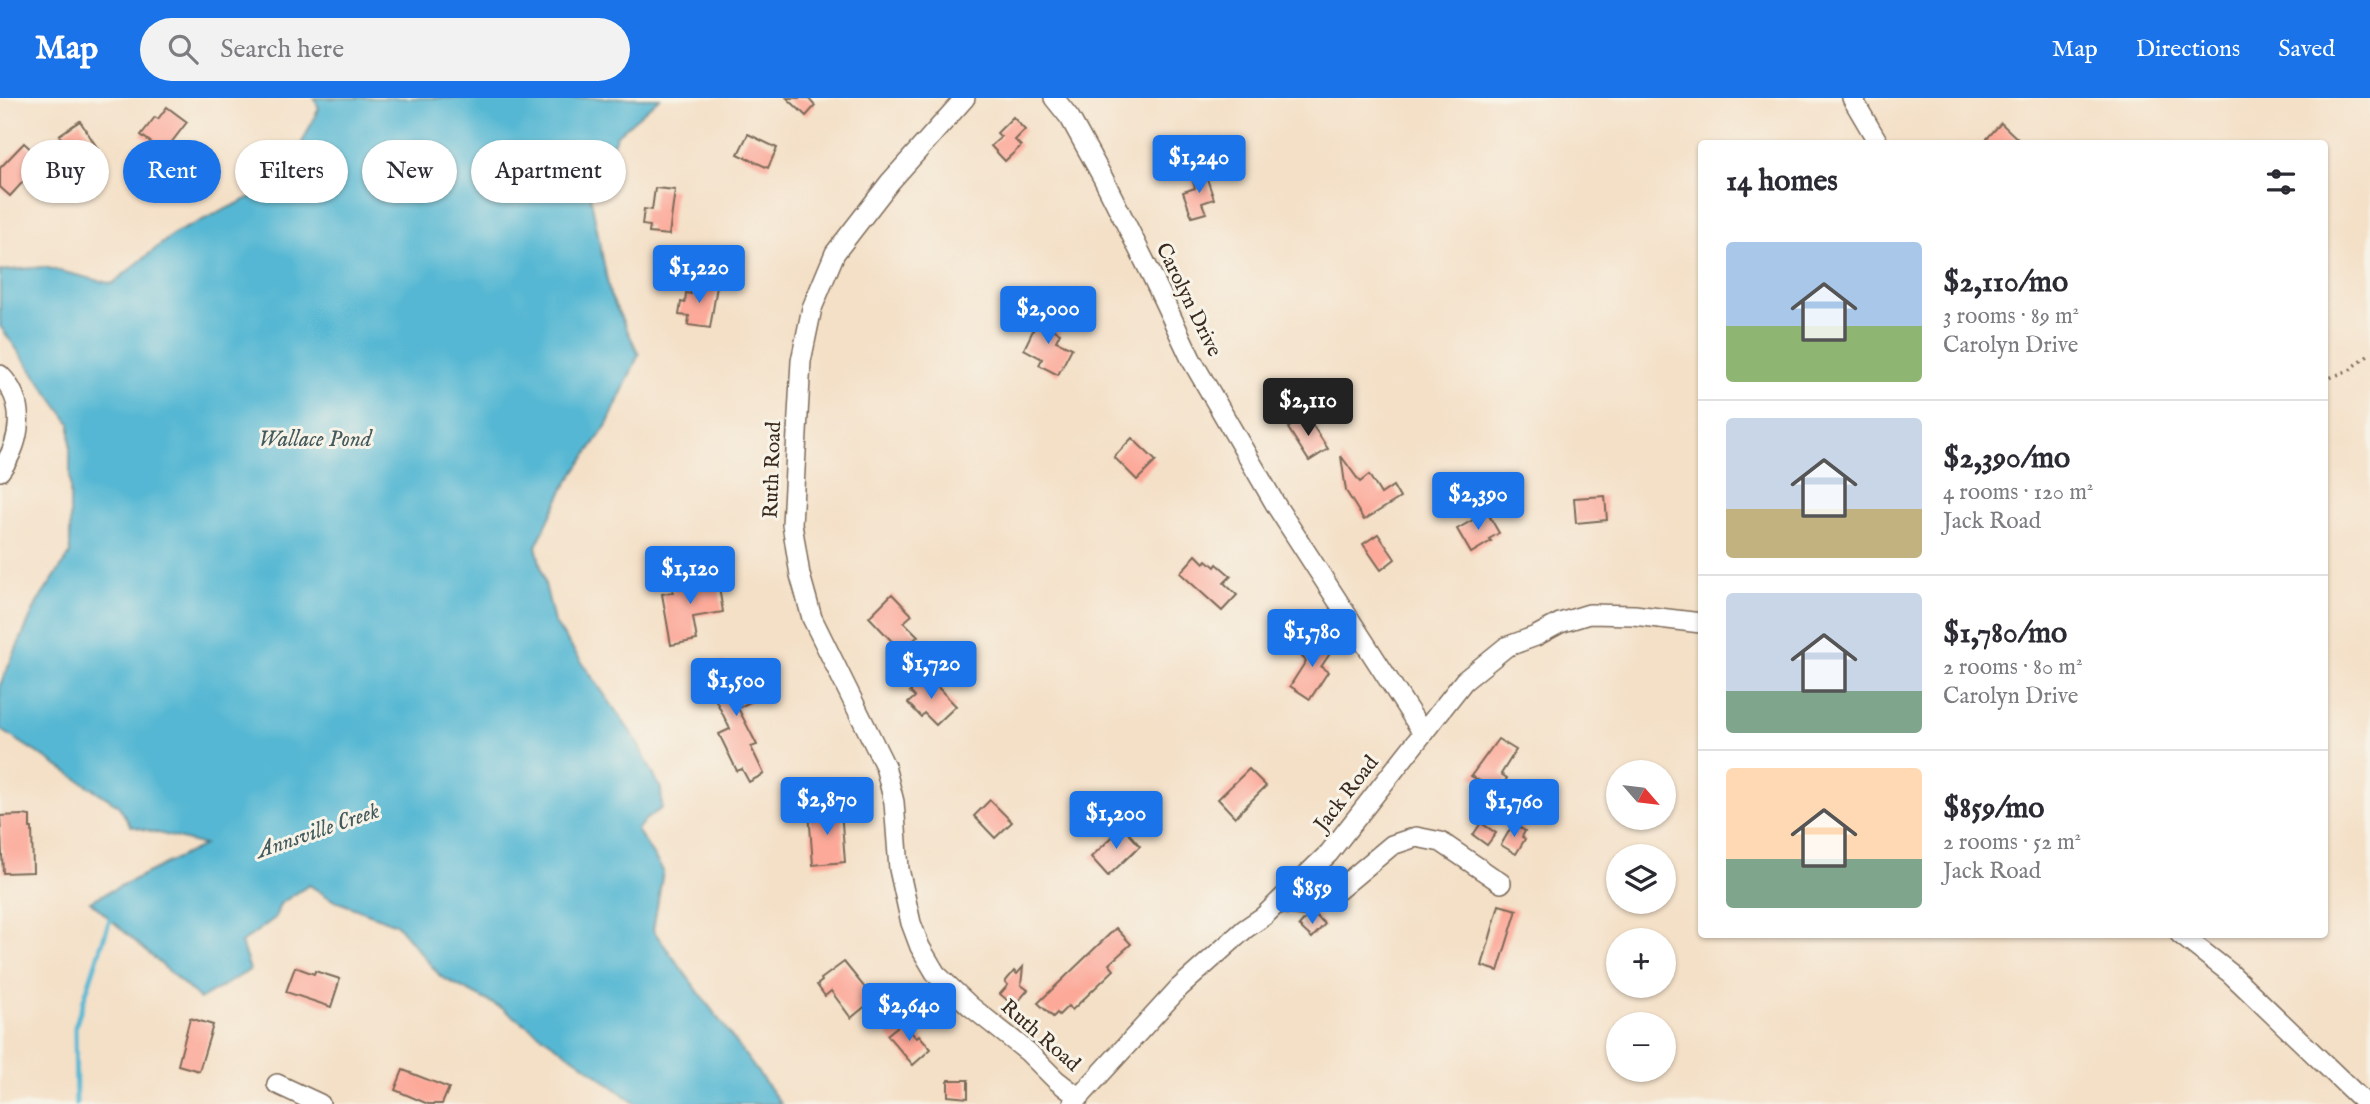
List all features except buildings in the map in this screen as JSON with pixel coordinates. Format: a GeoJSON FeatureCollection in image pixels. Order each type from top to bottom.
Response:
{"type":"FeatureCollection","features":[{"type":"Feature","properties":{"kind":"street","name":"Ruth Road"},"geometry":{"type":"LineString","coordinates":[[965,98],[899,172],[835,253],[813,308],[801,361],[792,524],[800,575],[812,618],[885,766],[894,802],[899,869],[911,923],[920,947],[936,974],[970,1006],[1028,1052],[1076,1101]]}},
{"type":"Feature","properties":{"kind":"street","name":"Carolyn Drive"},"geometry":{"type":"LineString","coordinates":[[1054,98],[1070,118],[1102,178],[1204,382],[1277,507],[1423,733]]}},
{"type":"Feature","properties":{"kind":"street"},"geometry":{"type":"LineString","coordinates":[[1852,98],[1877,140]]}},
{"type":"Feature","properties":{"kind":"street"},"geometry":{"type":"LineString","coordinates":[[0,375],[16,397],[20,417],[15,441],[0,471]]}},
{"type":"Feature","properties":{"kind":"street","name":"Jack Road"},"geometry":{"type":"LineString","coordinates":[[1076,1101],[1180,988],[1245,929],[1264,916],[1329,853],[1464,681],[1506,646],[1589,614],[1634,615],[1698,623]]}},
{"type":"Feature","properties":{"kind":"street"},"geometry":{"type":"LineString","coordinates":[[1278,903],[1306,906],[1337,891],[1392,845],[1416,837],[1441,842],[1501,883]]}},
{"type":"Feature","properties":{"kind":"street"},"geometry":{"type":"LineString","coordinates":[[2185,938],[2230,973],[2366,1104]]}},
{"type":"Feature","properties":{"kind":"street"},"geometry":{"type":"LineString","coordinates":[[276,1084],[320,1104]]}},
{"type":"Feature","properties":{"kind":"path"},"geometry":{"type":"LineString","coordinates":[[2328,378],[2350,370],[2370,353]]}},
{"type":"Feature","properties":{"kind":"water","name":"Wallace Pond"},"geometry":{"type":"Polygon","coordinates":[[[314,98],[660,98],[617,135],[615,140],[471,140],[471,203],[592,203],[610,295],[639,354],[607,425],[564,488],[536,546],[554,622],[634,737],[661,789],[662,808],[645,820],[637,830],[663,871],[653,930],[781,1104],[636,1104],[500,1007],[441,977],[396,924],[333,900],[309,885],[280,904],[275,918],[241,943],[250,970],[200,999],[90,901],[204,845],[131,826],[118,805],[0,729],[0,685],[37,603],[70,554],[70,423],[0,326],[0,271],[44,267],[112,284],[175,233],[239,203],[348,203],[348,140],[303,140],[319,108],[314,98]]]}},
{"type":"Feature","properties":{"kind":"waterway","name":"Annsville Creek"},"geometry":{"type":"LineString","coordinates":[[76,1104],[75,1027],[110,919],[115,918]]}}]}
